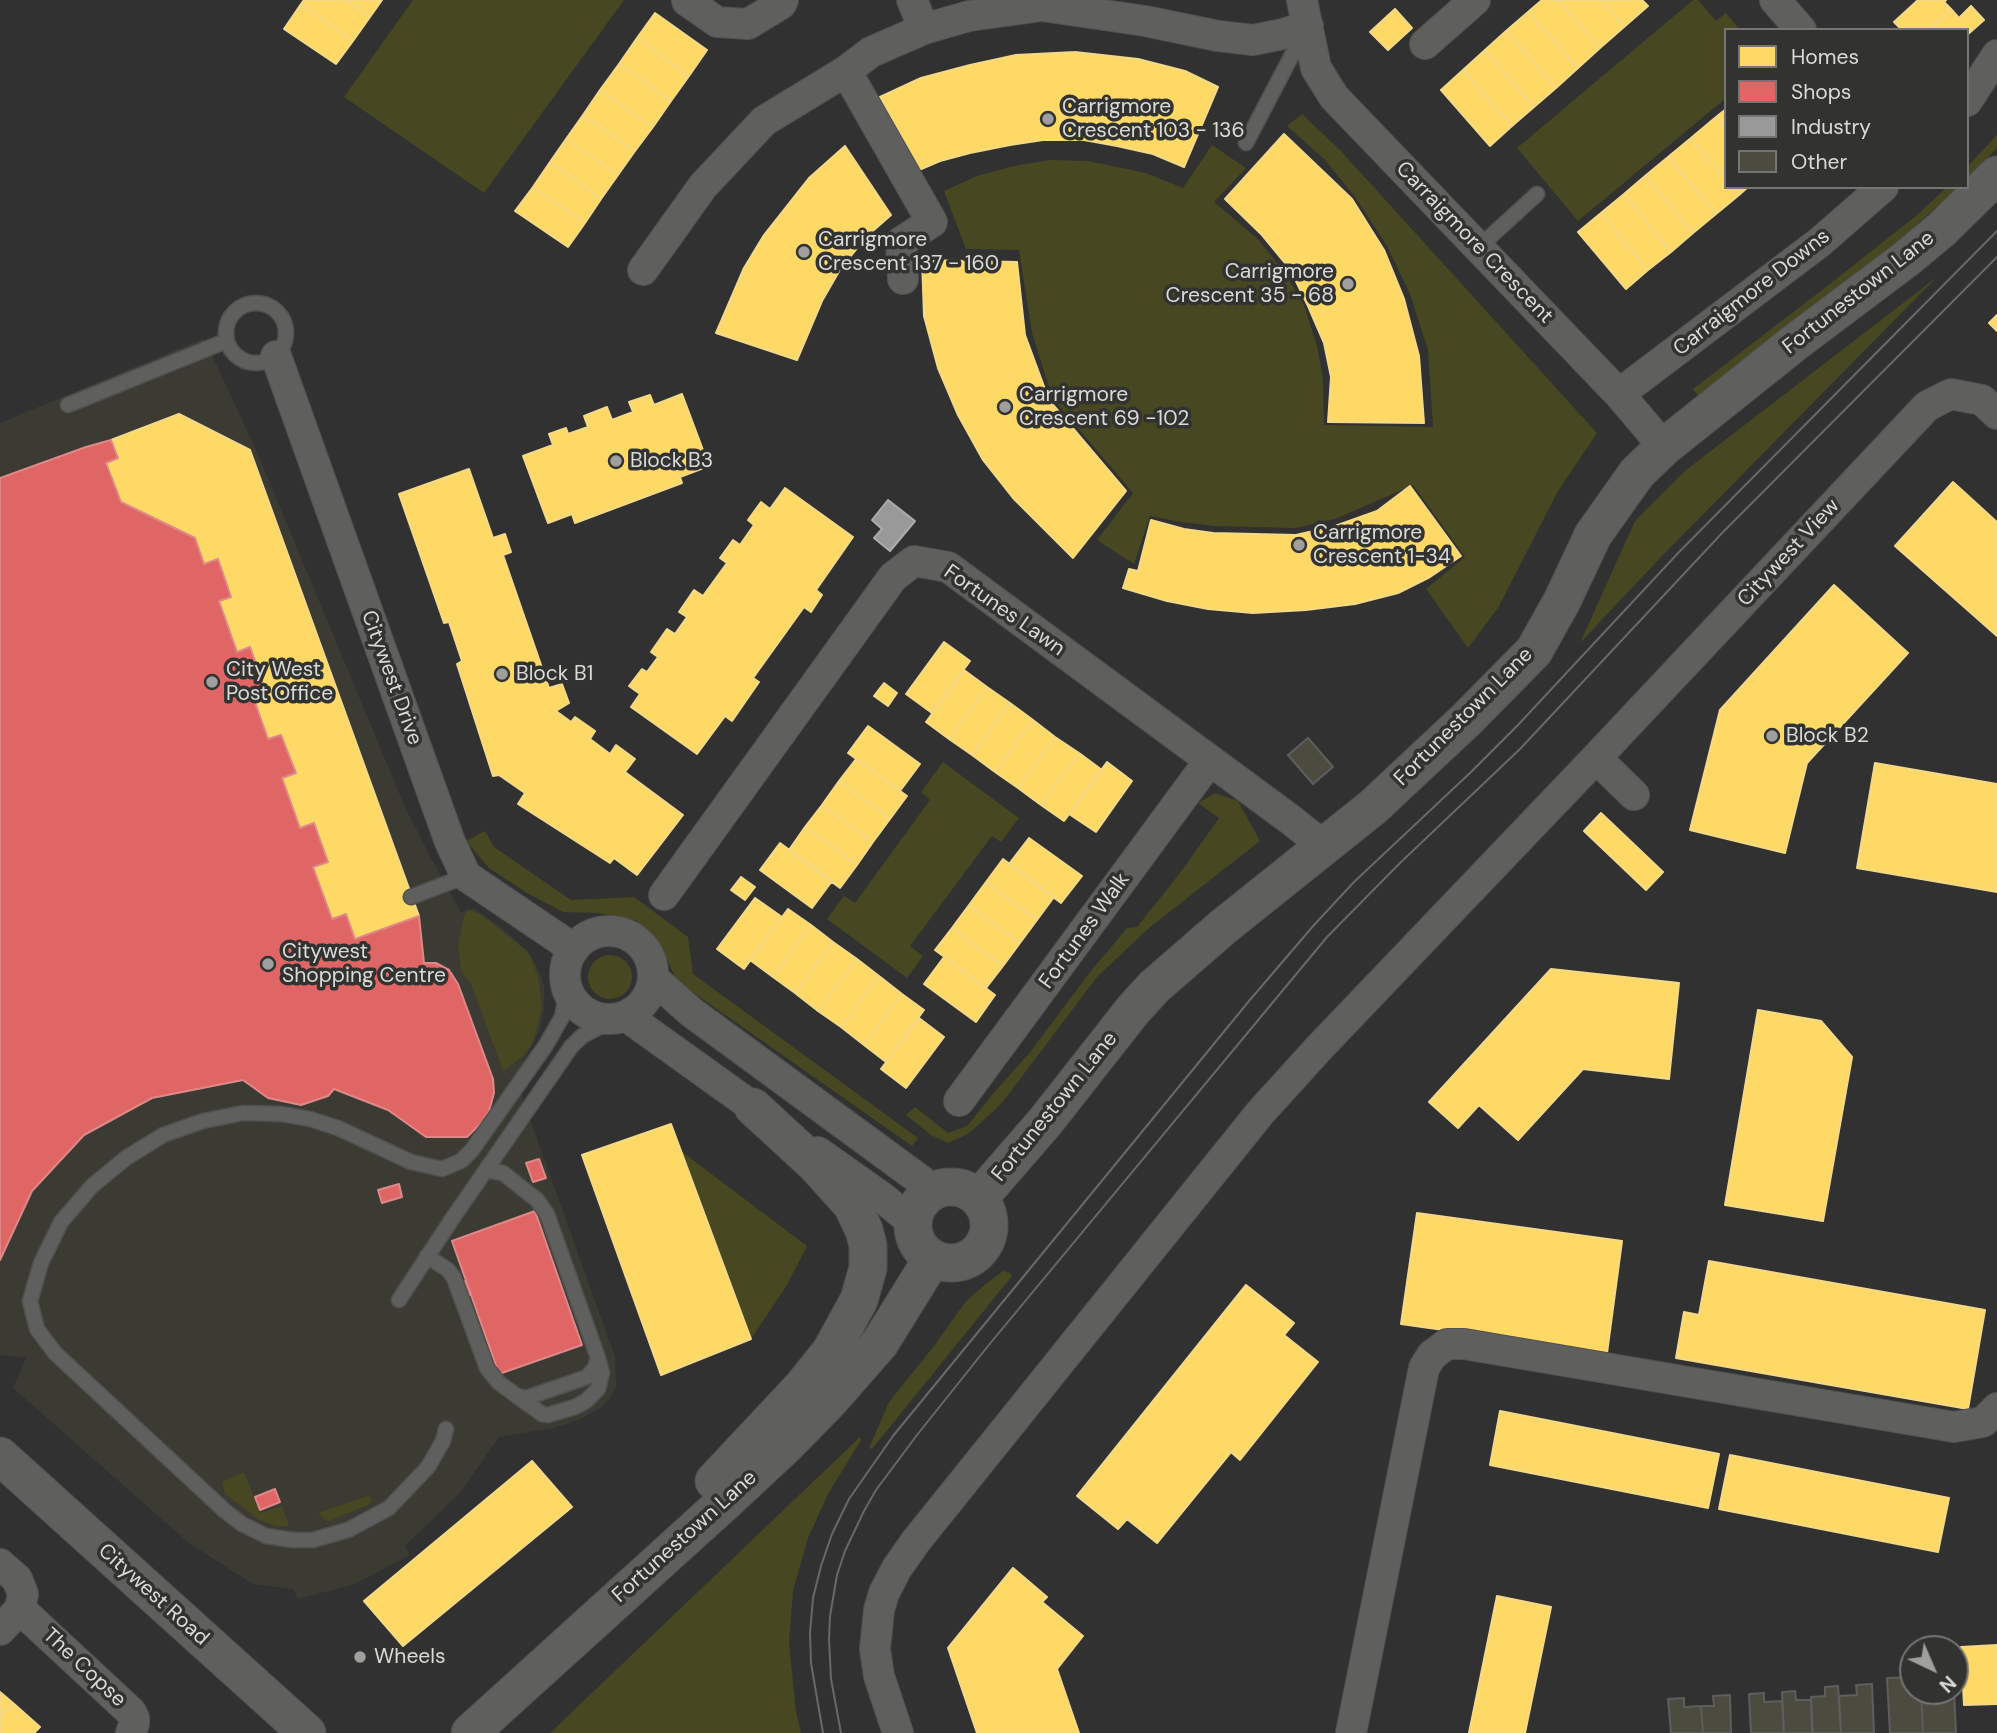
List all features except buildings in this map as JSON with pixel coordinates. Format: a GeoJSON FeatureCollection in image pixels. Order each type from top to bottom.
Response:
{"type":"FeatureCollection","features":[{"type":"Feature","properties":{"kind":"street"},"geometry":{"type":"LineString","coordinates":[[687,1],[717,22],[748,24],[781,4],[783,0]]}},
{"type":"Feature","properties":{"kind":"street"},"geometry":{"type":"LineString","coordinates":[[912,0],[924,29]]}},
{"type":"Feature","properties":{"kind":"street"},"geometry":{"type":"LineString","coordinates":[[1425,44],[1475,0]]}},
{"type":"Feature","properties":{"kind":"street"},"geometry":{"type":"LineString","coordinates":[[1775,0],[1799,28]]}},
{"type":"Feature","properties":{"kind":"street"},"geometry":{"type":"LineString","coordinates":[[643,270],[703,186],[764,121],[846,71],[871,52],[924,29],[969,16],[1042,6],[1253,40],[1283,34],[1305,13]]}},
{"type":"Feature","properties":{"kind":"street","name":"Carraigmore Crescent"},"geometry":{"type":"LineString","coordinates":[[1305,13],[1316,68],[1334,97],[1619,394],[1664,447]]}},
{"type":"Feature","properties":{"kind":"street"},"geometry":{"type":"LineString","coordinates":[[1969,98],[1997,55]]}},
{"type":"Feature","properties":{"kind":"street"},"geometry":{"type":"LineString","coordinates":[[846,71],[932,222],[901,242],[903,279]]}},
{"type":"Feature","properties":{"kind":"street","name":"Fortunestown Lane"},"geometry":{"type":"LineString","coordinates":[[979,1198],[1154,988],[1205,942],[1373,807],[1534,651],[1562,601],[1593,534],[1637,473],[1664,447],[1793,344],[1906,260],[1997,175]]}},
{"type":"Feature","properties":{"kind":"street","name":"Carraigmore Downs"},"geometry":{"type":"LineString","coordinates":[[1619,394],[1820,242],[1881,189]]}},
{"type":"Feature","properties":{"kind":"street","name":"Citywest Drive"},"geometry":{"type":"LineString","coordinates":[[276,356],[450,842],[466,876]]}},
{"type":"Feature","properties":{"kind":"street","name":"Citywest View"},"geometry":{"type":"LineString","coordinates":[[898,1733],[879,1676],[875,1649],[884,1592],[897,1568],[1260,1113],[1927,406],[1951,394],[1982,400],[1997,414]]}},
{"type":"Feature","properties":{"kind":"street","name":"Fortunes Lawn"},"geometry":{"type":"LineString","coordinates":[[664,895],[893,577],[914,561],[948,567],[1325,847]]}},
{"type":"Feature","properties":{"kind":"street"},"geometry":{"type":"LineString","coordinates":[[1596,758],[1634,795]]}},
{"type":"Feature","properties":{"kind":"street","name":"Fortunes Walk"},"geometry":{"type":"LineString","coordinates":[[959,1101],[1210,761]]}},
{"type":"Feature","properties":{"kind":"street"},"geometry":{"type":"LineString","coordinates":[[466,876],[574,949]]}},
{"type":"Feature","properties":{"kind":"street"},"geometry":{"type":"LineString","coordinates":[[611,931],[625,934],[637,941],[647,952],[654,979],[645,1001],[637,1010],[620,1018],[599,1018],[586,1013],[567,991],[567,962],[574,949],[584,939],[611,931]]}},
{"type":"Feature","properties":{"kind":"street"},"geometry":{"type":"LineString","coordinates":[[654,979],[691,1012],[934,1191],[919,1204],[913,1223],[917,1244],[932,1259]]}},
{"type":"Feature","properties":{"kind":"street"},"geometry":{"type":"LineString","coordinates":[[620,1018],[753,1107],[883,1198],[913,1223]]}},
{"type":"Feature","properties":{"kind":"street"},"geometry":{"type":"LineString","coordinates":[[640,1579],[660,1539],[796,1394],[831,1351],[859,1300],[868,1268],[868,1245],[852,1205],[816,1165],[753,1107]]}},
{"type":"Feature","properties":{"kind":"street","name":"Fortunestown Lane"},"geometry":{"type":"LineString","coordinates":[[470,1733],[785,1446],[831,1399],[880,1343],[932,1259],[956,1263],[978,1254],[985,1244],[990,1220],[979,1198],[958,1187],[934,1191]]}},
{"type":"Feature","properties":{"kind":"street"},"geometry":{"type":"LineString","coordinates":[[1351,1733],[1424,1368],[1432,1355],[1447,1344],[1464,1344],[1954,1427],[1983,1422],[1997,1408]]}},
{"type":"Feature","properties":{"kind":"street","name":"Citywest Road"},"geometry":{"type":"LineString","coordinates":[[0,1456],[307,1733]]}},
{"type":"Feature","properties":{"kind":"street","name":"The Copse"},"geometry":{"type":"LineString","coordinates":[[0,1564],[17,1579],[23,1594],[10,1620],[131,1712],[134,1718],[131,1733]]}},
{"type":"Feature","properties":{"kind":"lane"},"geometry":{"type":"LineString","coordinates":[[1246,143],[1305,13]]}},
{"type":"Feature","properties":{"kind":"lane"},"geometry":{"type":"LineString","coordinates":[[1479,247],[1537,194]]}},
{"type":"Feature","properties":{"kind":"lane"},"geometry":{"type":"LineString","coordinates":[[252,302],[272,306],[284,321],[286,340],[276,356],[267,362],[247,363],[231,351],[226,341],[228,320],[234,312],[252,302]]}},
{"type":"Feature","properties":{"kind":"lane"},"geometry":{"type":"LineString","coordinates":[[68,405],[226,341]]}},
{"type":"Feature","properties":{"kind":"lane"},"geometry":{"type":"LineString","coordinates":[[411,897],[466,876]]}},
{"type":"Feature","properties":{"kind":"lane"},"geometry":{"type":"LineString","coordinates":[[446,1429],[443,1441],[428,1467],[389,1508],[348,1530],[313,1540],[266,1536],[242,1524],[225,1511],[55,1353],[37,1329],[30,1301],[41,1263],[61,1222],[92,1186],[126,1158],[163,1135],[203,1121],[243,1113],[282,1114],[338,1128],[411,1162],[443,1168],[461,1161],[472,1150],[547,1045],[562,1017],[567,991]]}},
{"type":"Feature","properties":{"kind":"lane"},"geometry":{"type":"LineString","coordinates":[[399,1300],[571,1047],[582,1036],[620,1018]]}},
{"type":"Feature","properties":{"kind":"lane"},"geometry":{"type":"LineString","coordinates":[[427,1256],[448,1270],[454,1278],[487,1368],[492,1376],[517,1396],[542,1414],[548,1415],[575,1407],[598,1389],[602,1373],[598,1358],[548,1214],[537,1200],[503,1173],[487,1168]]}},
{"type":"Feature","properties":{"kind":"lane"},"geometry":{"type":"LineString","coordinates":[[517,1396],[526,1398],[587,1377],[595,1368],[598,1358]]}},
{"type":"Feature","properties":{"kind":"shaded area"},"geometry":{"type":"Polygon","coordinates":[[[413,0],[624,0],[484,193],[344,97],[413,0]]]}},
{"type":"Feature","properties":{"kind":"shaded area"},"geometry":{"type":"Polygon","coordinates":[[[1693,0],[1698,0],[1716,21],[1726,13],[1738,28],[1724,28],[1724,100],[1578,221],[1517,148],[1693,0]]]}},
{"type":"Feature","properties":{"kind":"shaded area"},"geometry":{"type":"Polygon","coordinates":[[[1302,114],[1340,150],[1597,433],[1558,491],[1498,608],[1468,648],[1426,589],[1465,557],[1413,485],[1335,519],[1296,528],[1214,526],[1150,516],[1134,564],[1097,540],[1133,493],[1053,399],[1032,333],[1019,250],[966,249],[944,191],[977,176],[1050,160],[1088,161],[1146,173],[1183,188],[1212,145],[1246,168],[1214,202],[1258,239],[1285,273],[1304,305],[1317,346],[1323,379],[1324,425],[1433,427],[1428,350],[1410,294],[1387,246],[1355,197],[1325,160],[1287,126],[1302,114]]]}},
{"type":"Feature","properties":{"kind":"shaded area"},"geometry":{"type":"Polygon","coordinates":[[[1997,135],[1997,148],[1969,177],[1969,165],[1997,135]]]}},
{"type":"Feature","properties":{"kind":"shaded area"},"geometry":{"type":"Polygon","coordinates":[[[1945,189],[1957,189],[1890,248],[1698,396],[1693,389],[1917,215],[1945,189]]]}},
{"type":"Feature","properties":{"kind":"shaded area"},"geometry":{"type":"Polygon","coordinates":[[[1937,277],[1580,643],[1635,521],[1686,470],[1937,277]]]}},
{"type":"Feature","properties":{"kind":"shaded area","name":"Citywest Shopping Centre"},"geometry":{"type":"Polygon","coordinates":[[[204,338],[257,452],[405,807],[428,852],[461,913],[468,909],[476,910],[506,931],[531,955],[540,973],[544,986],[544,1008],[540,1029],[516,1080],[615,1357],[616,1387],[602,1407],[581,1419],[554,1428],[499,1437],[460,1493],[405,1546],[410,1555],[355,1584],[298,1599],[293,1589],[253,1584],[189,1543],[13,1388],[26,1358],[0,1355],[0,423],[204,338]]]}},
{"type":"Feature","properties":{"kind":"shaded area"},"geometry":{"type":"Polygon","coordinates":[[[943,762],[1019,818],[1001,842],[992,836],[910,946],[923,956],[907,978],[827,919],[844,896],[855,903],[930,800],[921,792],[943,762]]]}},
{"type":"Feature","properties":{"kind":"shaded area"},"geometry":{"type":"Polygon","coordinates":[[[1215,793],[1238,801],[1260,841],[1149,928],[1097,977],[1005,1099],[968,1134],[948,1143],[931,1135],[906,1115],[915,1107],[948,1133],[967,1126],[1031,1051],[1127,928],[1137,927],[1180,873],[1219,818],[1198,803],[1215,793]]]}},
{"type":"Feature","properties":{"kind":"shaded area"},"geometry":{"type":"Polygon","coordinates":[[[485,831],[494,847],[571,900],[634,897],[688,937],[693,974],[918,1138],[912,1146],[677,981],[660,945],[636,920],[597,913],[563,912],[489,868],[466,841],[485,831]]]}},
{"type":"Feature","properties":{"kind":"shaded area"},"geometry":{"type":"Polygon","coordinates":[[[469,910],[480,914],[528,952],[538,976],[542,1007],[533,1042],[523,1056],[503,1071],[472,986],[461,970],[458,945],[464,916],[469,910]]]}},
{"type":"Feature","properties":{"kind":"shaded area"},"geometry":{"type":"Polygon","coordinates":[[[610,955],[626,961],[632,977],[626,993],[610,999],[594,993],[588,977],[594,961],[610,955]]]}},
{"type":"Feature","properties":{"kind":"shaded area"},"geometry":{"type":"Polygon","coordinates":[[[681,1151],[807,1246],[787,1285],[751,1339],[681,1151]]]}},
{"type":"Feature","properties":{"kind":"shaded area"},"geometry":{"type":"Polygon","coordinates":[[[1003,1271],[1012,1276],[872,1449],[869,1448],[889,1402],[966,1301],[1003,1271]]]}},
{"type":"Feature","properties":{"kind":"shaded area"},"geometry":{"type":"Polygon","coordinates":[[[860,1437],[861,1440],[828,1494],[808,1538],[793,1591],[789,1643],[796,1712],[801,1733],[550,1733],[860,1437]]]}},
{"type":"Feature","properties":{"kind":"shaded area"},"geometry":{"type":"Polygon","coordinates":[[[244,1472],[260,1513],[282,1506],[289,1526],[276,1526],[261,1521],[225,1494],[222,1482],[244,1472]]]}},
{"type":"Feature","properties":{"kind":"shaded area"},"geometry":{"type":"Polygon","coordinates":[[[370,1495],[372,1501],[368,1505],[329,1521],[318,1513],[370,1495]]]}},
{"type":"Feature","properties":{"kind":"tram line"},"geometry":{"type":"LineString","coordinates":[[823,1733],[811,1663],[813,1598],[832,1534],[849,1499],[893,1436],[1314,925],[1354,882],[1517,726],[1680,551],[1997,231]]}},
{"type":"Feature","properties":{"kind":"tram line"},"geometry":{"type":"LineString","coordinates":[[841,1733],[831,1679],[829,1639],[837,1575],[864,1511],[876,1490],[917,1435],[1327,937],[1520,749],[1724,531],[1997,257]]}},
{"type":"Feature","properties":{"kind":"place","name":"Carrigmore Crescent 103 - 136"},"geometry":{"type":"Point","coordinates":[1048,119]}},
{"type":"Feature","properties":{"kind":"place","name":"Carrigmore Crescent 137 - 160"},"geometry":{"type":"Point","coordinates":[804,252]}},
{"type":"Feature","properties":{"kind":"place","name":"Carrigmore Crescent 35 - 68"},"geometry":{"type":"Point","coordinates":[1348,284]}},
{"type":"Feature","properties":{"kind":"place","name":"Carrigmore Crescent 69 -102"},"geometry":{"type":"Point","coordinates":[1005,407]}},
{"type":"Feature","properties":{"kind":"place","name":"Block B3"},"geometry":{"type":"Point","coordinates":[616,461]}},
{"type":"Feature","properties":{"kind":"place","name":"Carrigmore Crescent 1-34"},"geometry":{"type":"Point","coordinates":[1299,545]}},
{"type":"Feature","properties":{"kind":"place","name":"Block B1"},"geometry":{"type":"Point","coordinates":[502,674]}},
{"type":"Feature","properties":{"kind":"place","name":"City West Post Office"},"geometry":{"type":"Point","coordinates":[212,682]}},
{"type":"Feature","properties":{"kind":"place","name":"Block B2"},"geometry":{"type":"Point","coordinates":[1772,736]}},
{"type":"Feature","properties":{"kind":"place","name":"Citywest Shopping Centre"},"geometry":{"type":"Point","coordinates":[268,964]}},
{"type":"Feature","properties":{"kind":"place","name":"Wheels"},"geometry":{"type":"Point","coordinates":[360,1657]}}]}
